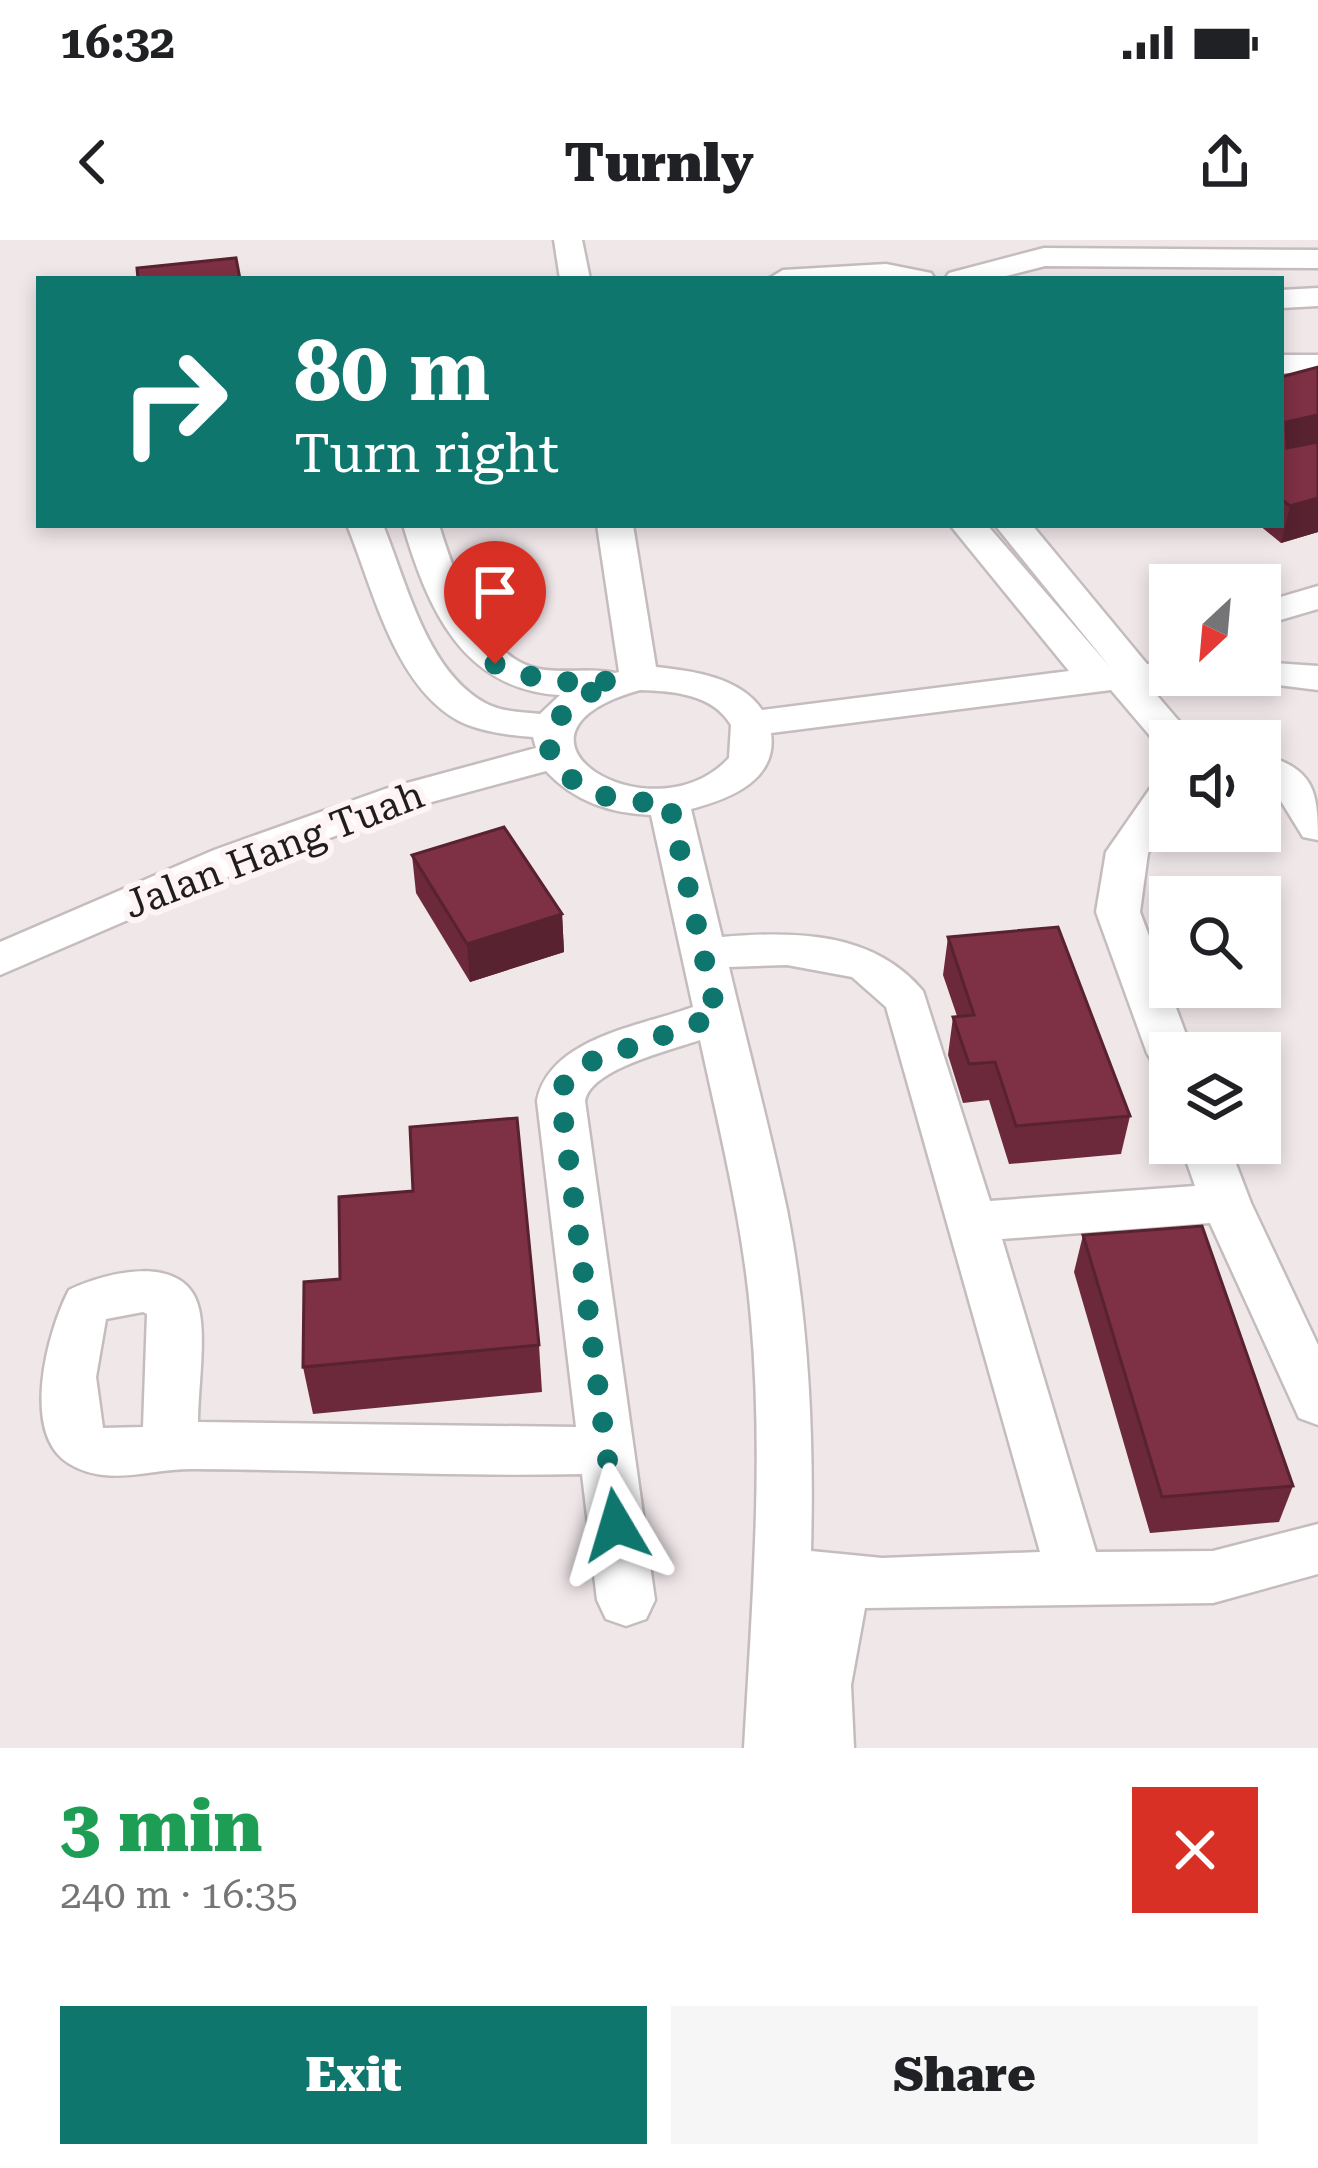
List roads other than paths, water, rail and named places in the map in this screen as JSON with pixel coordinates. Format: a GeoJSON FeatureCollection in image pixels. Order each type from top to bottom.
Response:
{"type":"FeatureCollection","features":[{"type":"Feature","properties":{"kind":"street"},"geometry":{"type":"LineString","coordinates":[[568,240],[574,276]]}},
{"type":"Feature","properties":{"kind":"street"},"geometry":{"type":"LineString","coordinates":[[971,276],[1044,257],[1318,259]]}},
{"type":"Feature","properties":{"kind":"street"},"geometry":{"type":"LineString","coordinates":[[1028,276],[1122,268],[1318,271]]}},
{"type":"Feature","properties":{"kind":"street"},"geometry":{"type":"LineString","coordinates":[[834,276],[903,276]]}},
{"type":"Feature","properties":{"kind":"street"},"geometry":{"type":"LineString","coordinates":[[1284,298],[1318,297]]}},
{"type":"Feature","properties":{"kind":"street"},"geometry":{"type":"LineString","coordinates":[[1284,364],[1318,365]]}},
{"type":"Feature","properties":{"kind":"street"},"geometry":{"type":"LineString","coordinates":[[1284,383],[1318,365]]}},
{"type":"Feature","properties":{"kind":"street"},"geometry":{"type":"LineString","coordinates":[[365,528],[394,608],[457,703],[553,742],[566,773],[597,793],[639,803],[669,802],[708,792],[738,774],[749,758],[750,724],[738,707],[707,688],[667,678],[548,682],[495,664],[440,580],[422,528]]}},
{"type":"Feature","properties":{"kind":"street"},"geometry":{"type":"LineString","coordinates":[[615,528],[627,680]]}},
{"type":"Feature","properties":{"kind":"street"},"geometry":{"type":"LineString","coordinates":[[1005,529],[1144,675],[1166,720]]}},
{"type":"Feature","properties":{"kind":"street"},"geometry":{"type":"LineString","coordinates":[[1281,608],[1318,597]]}},
{"type":"Feature","properties":{"kind":"street"},"geometry":{"type":"LineString","coordinates":[[750,724],[958,694],[1144,675]]}},
{"type":"Feature","properties":{"kind":"street"},"geometry":{"type":"LineString","coordinates":[[1281,675],[1318,678]]}},
{"type":"Feature","properties":{"kind":"street"},"geometry":{"type":"LineString","coordinates":[[553,742],[576,700],[627,680]]}},
{"type":"Feature","properties":{"kind":"street","name":"Jalan Hang Tuah"},"geometry":{"type":"LineString","coordinates":[[0,960],[229,860],[553,742]]}},
{"type":"Feature","properties":{"kind":"street"},"geometry":{"type":"LineString","coordinates":[[1281,779],[1315,816]]}},
{"type":"Feature","properties":{"kind":"street"},"geometry":{"type":"LineString","coordinates":[[669,802],[762,1210],[777,1318],[786,1468],[813,1578],[821,1685],[794,1741]]}},
{"type":"Feature","properties":{"kind":"street"},"geometry":{"type":"LineString","coordinates":[[1149,820],[1127,852],[1118,912],[1162,1032]]}},
{"type":"Feature","properties":{"kind":"street"},"geometry":{"type":"LineString","coordinates":[[0,937],[229,860]]}},
{"type":"Feature","properties":{"kind":"street"},"geometry":{"type":"LineString","coordinates":[[705,954],[783,947],[852,960],[883,974],[907,1002],[1076,1580]]}},
{"type":"Feature","properties":{"kind":"street"},"geometry":{"type":"LineString","coordinates":[[626,1600],[561,1101],[564,1084],[587,1063],[717,1016]]}},
{"type":"Feature","properties":{"kind":"street"},"geometry":{"type":"LineString","coordinates":[[1212,1164],[1318,1402]]}},
{"type":"Feature","properties":{"kind":"street"},"geometry":{"type":"LineString","coordinates":[[971,1222],[1226,1203]]}},
{"type":"Feature","properties":{"kind":"street"},"geometry":{"type":"LineString","coordinates":[[170,1444],[606,1450]]}},
{"type":"Feature","properties":{"kind":"street"},"geometry":{"type":"LineString","coordinates":[[813,1578],[1213,1577],[1318,1550]]}}]}
